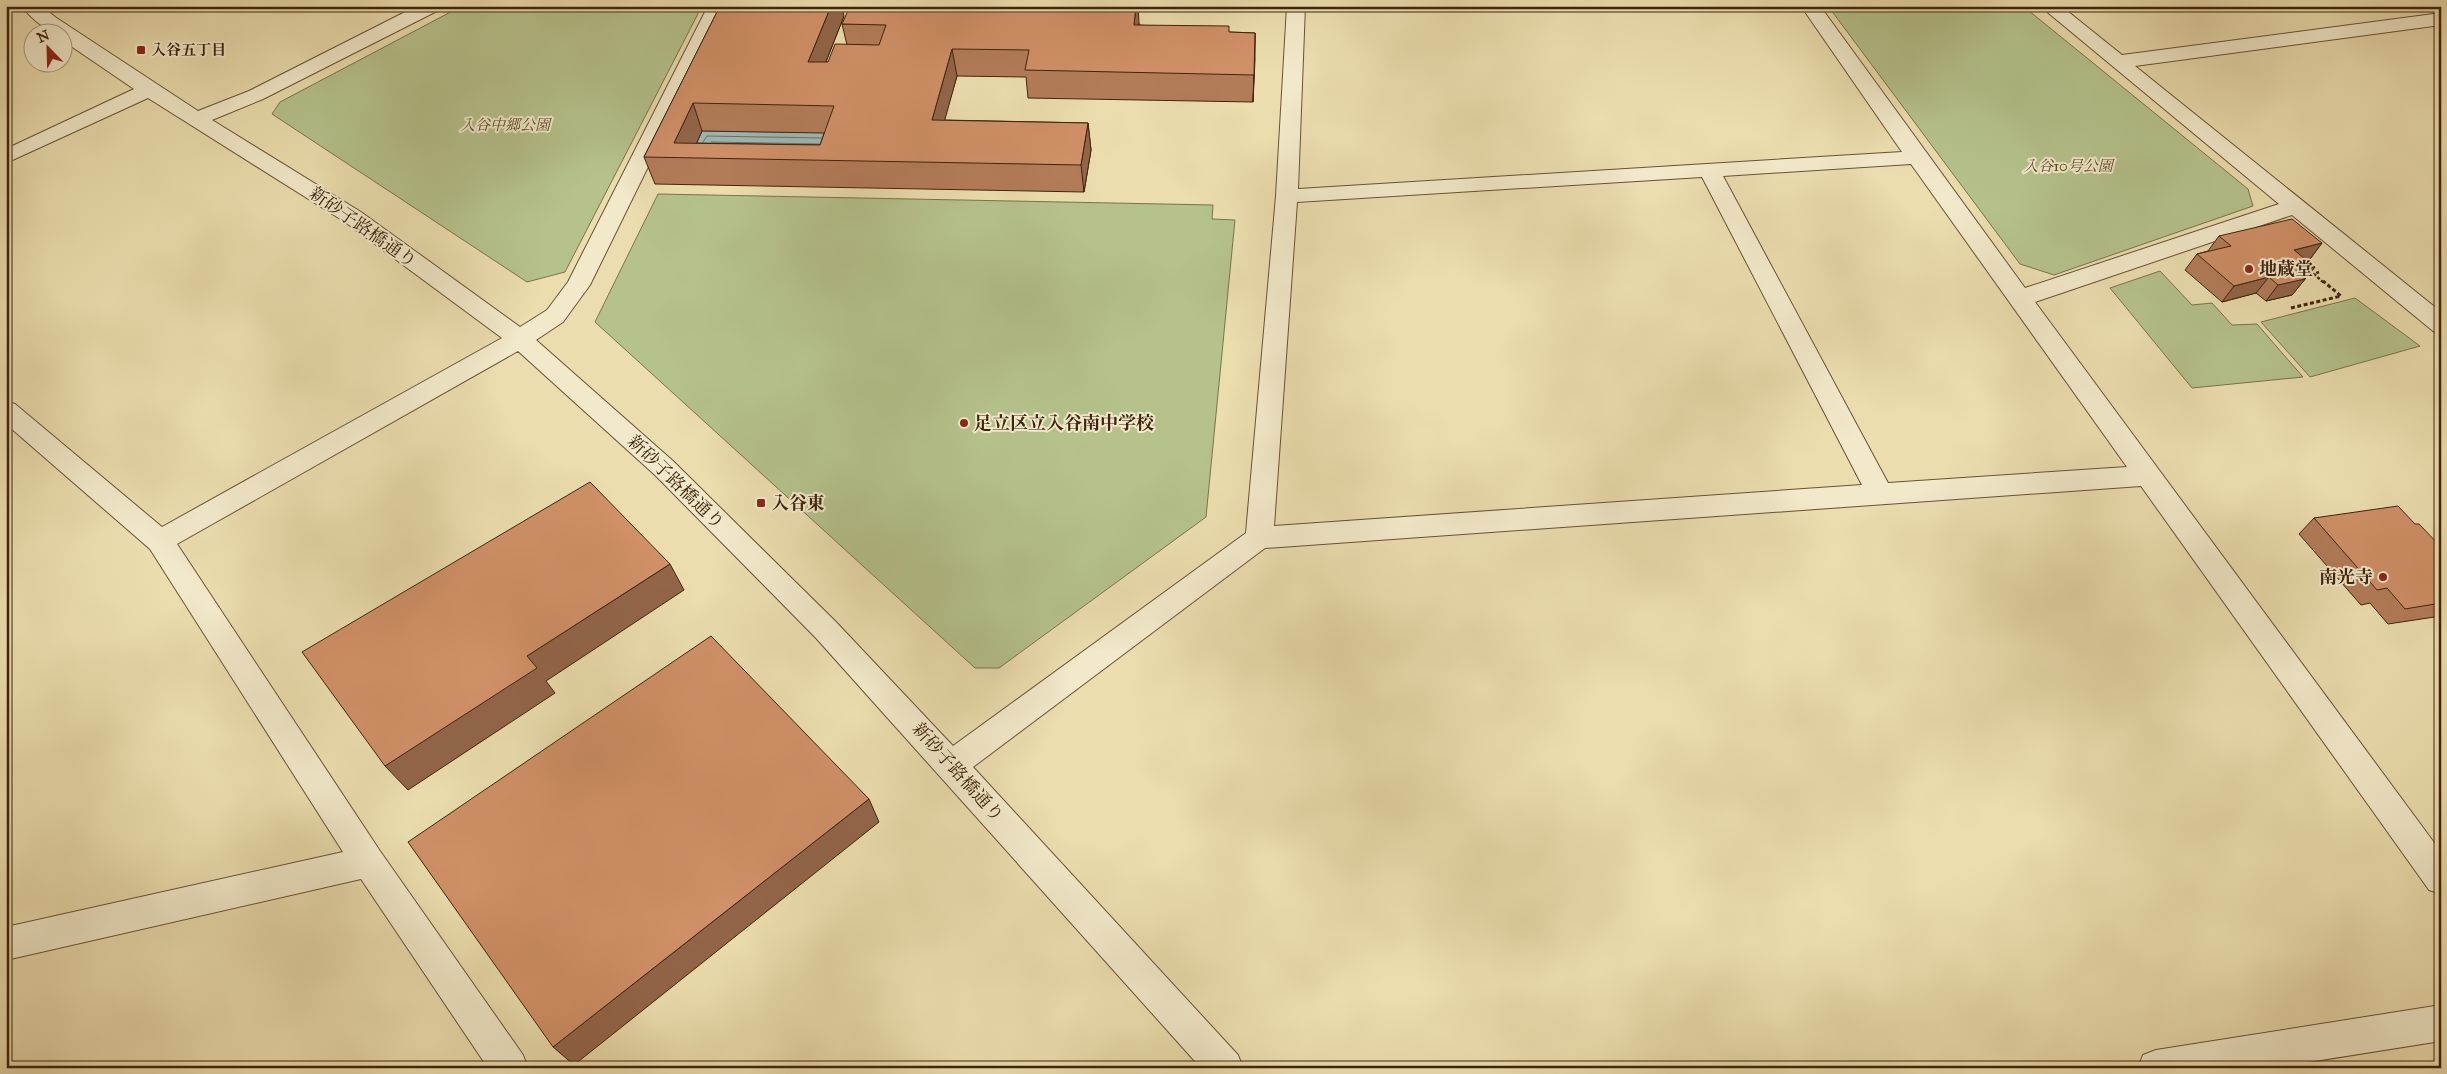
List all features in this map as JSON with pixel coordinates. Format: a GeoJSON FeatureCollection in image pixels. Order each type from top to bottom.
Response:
{"type":"FeatureCollection","features":[{"type":"Feature","properties":{"kind":"street","name":"新砂子路橋通り"},"geometry":{"type":"LineString","coordinates":[[32,6],[48,21],[149,90],[353,217],[520,339],[664,468],[826,630],[952,764],[1225,1068]]}},
{"type":"Feature","properties":{"kind":"street"},"geometry":{"type":"LineString","coordinates":[[197,119],[256,94],[432,6]]}},
{"type":"Feature","properties":{"kind":"street"},"geometry":{"type":"LineString","coordinates":[[160,541],[520,339],[555,316],[578,285],[718,6]]}},
{"type":"Feature","properties":{"kind":"street"},"geometry":{"type":"LineString","coordinates":[[1259,538],[1287,196],[1296,6]]}},
{"type":"Feature","properties":{"kind":"street"},"geometry":{"type":"LineString","coordinates":[[1810,6],[1916,157],[2441,879]]}},
{"type":"Feature","properties":{"kind":"street"},"geometry":{"type":"LineString","coordinates":[[2048,6],[2441,326]]}},
{"type":"Feature","properties":{"kind":"street"},"geometry":{"type":"LineString","coordinates":[[2117,62],[2436,23]]}},
{"type":"Feature","properties":{"kind":"street"},"geometry":{"type":"LineString","coordinates":[[6,158],[149,90]]}},
{"type":"Feature","properties":{"kind":"street"},"geometry":{"type":"LineString","coordinates":[[1287,196],[1916,157]]}},
{"type":"Feature","properties":{"kind":"street"},"geometry":{"type":"LineString","coordinates":[[1709,170],[1881,495]]}},
{"type":"Feature","properties":{"kind":"street"},"geometry":{"type":"LineString","coordinates":[[2020,298],[2293,207]]}},
{"type":"Feature","properties":{"kind":"street"},"geometry":{"type":"LineString","coordinates":[[6,410],[160,541],[368,862],[510,1068]]}},
{"type":"Feature","properties":{"kind":"street"},"geometry":{"type":"LineString","coordinates":[[952,764],[1259,538],[2149,476]]}},
{"type":"Feature","properties":{"kind":"street"},"geometry":{"type":"LineString","coordinates":[[6,944],[368,862]]}},
{"type":"Feature","properties":{"kind":"street"},"geometry":{"type":"LineString","coordinates":[[2156,1068],[2441,1023]]}},
{"type":"Feature","properties":{"kind":"path"},"geometry":{"type":"LineString","coordinates":[[2292,308],[2341,296],[2314,274],[2322,271]]}},
{"type":"Feature","properties":{"kind":"green space","name":"入谷中郷公園"},"geometry":{"type":"Polygon","coordinates":[[[462,6],[702,6],[565,272],[527,282],[272,114],[280,102],[462,6]]]}},
{"type":"Feature","properties":{"kind":"green space","name":"入谷10号公園"},"geometry":{"type":"Polygon","coordinates":[[[1828,6],[2023,6],[2248,189],[2253,206],[2054,275],[2020,264],[1828,6]]]}},
{"type":"Feature","properties":{"kind":"green space","name":"足立区立入谷南中学校"},"geometry":{"type":"Polygon","coordinates":[[[658,194],[1213,205],[1212,219],[1235,220],[1206,517],[999,668],[975,668],[595,322],[658,194]]]}},
{"type":"Feature","properties":{"kind":"green space"},"geometry":{"type":"Polygon","coordinates":[[[2160,271],[2192,305],[2212,303],[2232,325],[2257,324],[2303,377],[2192,388],[2110,288],[2160,271]]]}},
{"type":"Feature","properties":{"kind":"green space"},"geometry":{"type":"Polygon","coordinates":[[[2355,298],[2420,346],[2310,377],[2261,322],[2355,298]]]}},
{"type":"Feature","properties":{"kind":"water"},"geometry":{"type":"Polygon","coordinates":[[[702,131],[841,133],[827,173],[684,170],[702,131]]]}},
{"type":"Feature","properties":{"kind":"building"},"geometry":{"type":"Polygon","coordinates":[[[720,6],[831,6],[808,62],[828,62],[835,44],[879,45],[886,25],[842,24],[850,6],[1136,6],[1134,25],[1229,26],[1229,32],[1255,33],[1254,75],[1025,70],[1029,50],[952,49],[932,120],[1088,123],[1081,165],[644,157],[720,6]],[[693,103],[674,143],[820,145],[834,106],[693,103]]]}},
{"type":"Feature","properties":{"kind":"building"},"geometry":{"type":"Polygon","coordinates":[[[2292,219],[2322,243],[2294,250],[2315,267],[2295,271],[2305,279],[2278,285],[2269,277],[2234,286],[2197,254],[2231,246],[2219,236],[2292,219]]]}},
{"type":"Feature","properties":{"kind":"building"},"geometry":{"type":"Polygon","coordinates":[[[590,482],[670,564],[527,656],[537,668],[385,766],[302,652],[590,482]]]}},
{"type":"Feature","properties":{"kind":"building"},"geometry":{"type":"Polygon","coordinates":[[[2398,506],[2441,547],[2441,603],[2405,609],[2387,588],[2377,590],[2314,518],[2398,506]]]}},
{"type":"Feature","properties":{"kind":"building"},"geometry":{"type":"Polygon","coordinates":[[[711,636],[869,799],[553,1047],[408,842],[711,636]]]}},
{"type":"Feature","properties":{"kind":"place","name":"入谷五丁目"},"geometry":{"type":"Point","coordinates":[141,50]}},
{"type":"Feature","properties":{"kind":"place","name":"地蔵堂"},"geometry":{"type":"Point","coordinates":[2249,269]}},
{"type":"Feature","properties":{"kind":"place","name":"足立区立入谷南中学校"},"geometry":{"type":"Point","coordinates":[964,423]}},
{"type":"Feature","properties":{"kind":"place","name":"入谷東"},"geometry":{"type":"Point","coordinates":[761,503]}},
{"type":"Feature","properties":{"kind":"place","name":"南光寺"},"geometry":{"type":"Point","coordinates":[2383,577]}}]}
